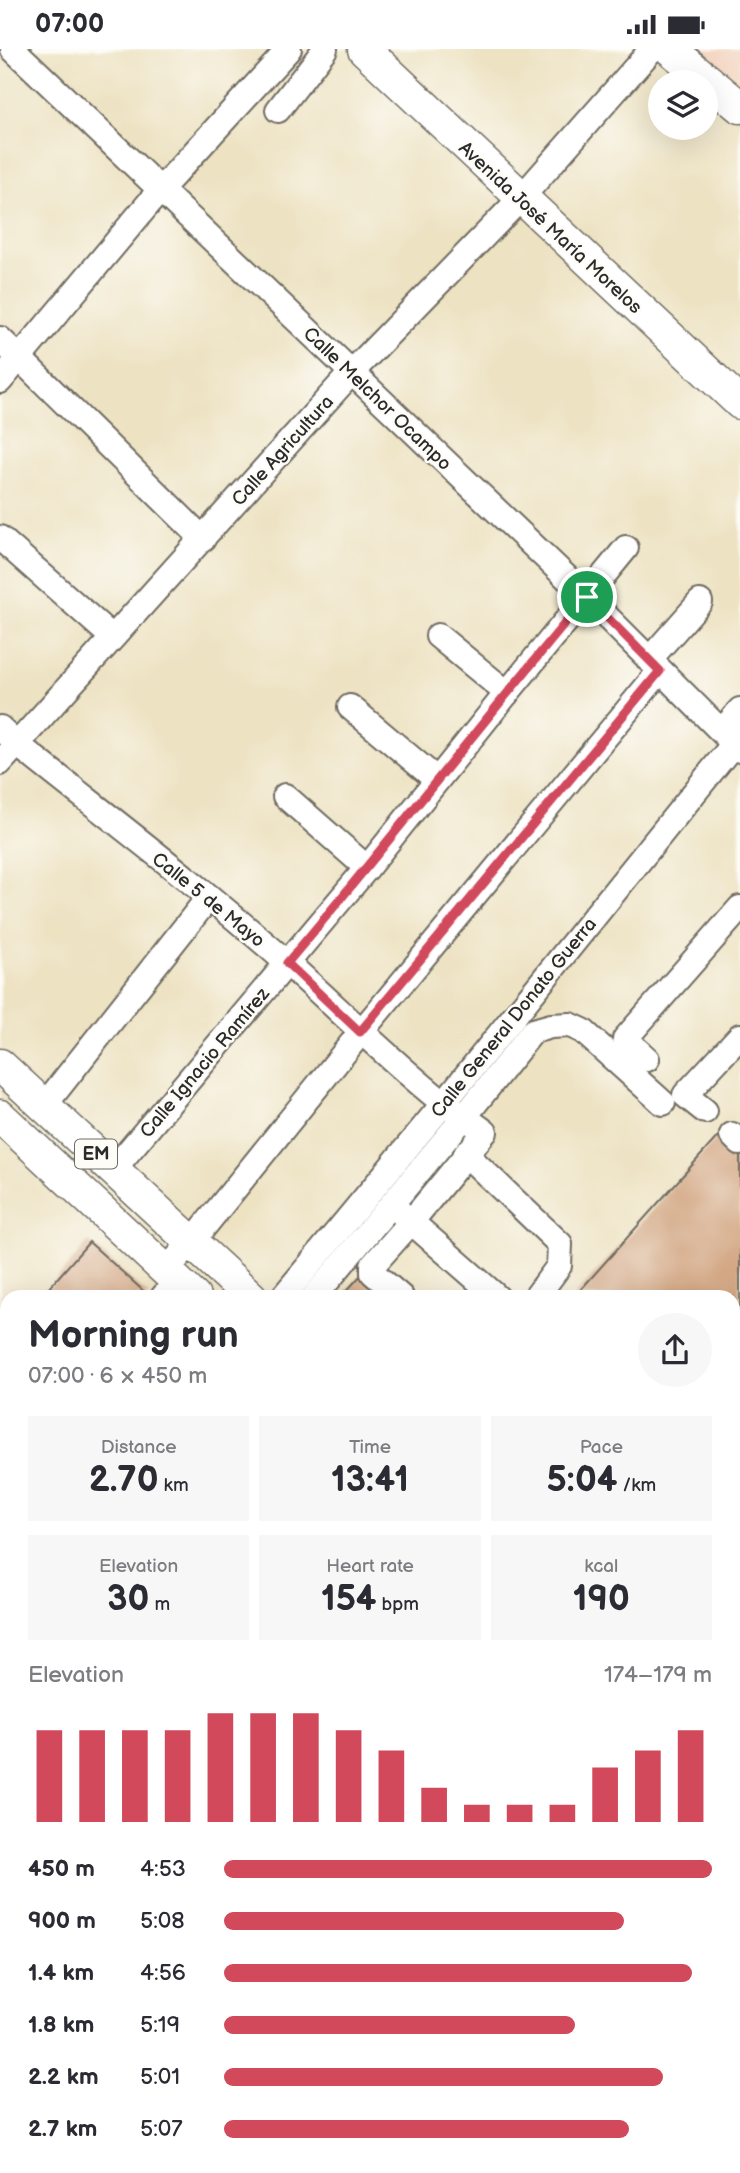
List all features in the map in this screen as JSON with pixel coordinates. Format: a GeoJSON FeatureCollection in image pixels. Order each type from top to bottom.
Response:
{"type":"FeatureCollection","features":[{"type":"Feature","properties":{"kind":"main road","name":"Avenida José María Morelos"},"geometry":{"type":"LineString","coordinates":[[364,49],[740,403]]}},
{"type":"Feature","properties":{"kind":"main road"},"geometry":{"type":"LineString","coordinates":[[670,49],[740,107]]}},
{"type":"Feature","properties":{"kind":"main road","name":"EM"},"geometry":{"type":"LineString","coordinates":[[0,1065],[113,1170],[182,1277]]}},
{"type":"Feature","properties":{"kind":"main road","name":"EM"},"geometry":{"type":"LineString","coordinates":[[0,1116],[182,1277],[227,1290]]}},
{"type":"Feature","properties":{"kind":"street","name":"Calle Melchor Ocampo"},"geometry":{"type":"LineString","coordinates":[[13,49],[734,740]]}},
{"type":"Feature","properties":{"kind":"street"},"geometry":{"type":"LineString","coordinates":[[0,381],[160,190],[289,49]]}},
{"type":"Feature","properties":{"kind":"street"},"geometry":{"type":"LineString","coordinates":[[278,110],[325,49]]}},
{"type":"Feature","properties":{"kind":"street","name":"Calle Agricultura"},"geometry":{"type":"LineString","coordinates":[[0,762],[8,736],[113,638],[352,372],[521,198],[652,49]]}},
{"type":"Feature","properties":{"kind":"street"},"geometry":{"type":"LineString","coordinates":[[0,339],[203,539]]}},
{"type":"Feature","properties":{"kind":"street"},"geometry":{"type":"LineString","coordinates":[[0,538],[113,638]]}},
{"type":"Feature","properties":{"kind":"street","name":"Calle Ignacio Ramírez"},"geometry":{"type":"LineString","coordinates":[[113,1170],[367,868],[626,548]]}},
{"type":"Feature","properties":{"kind":"street"},"geometry":{"type":"LineString","coordinates":[[182,1277],[360,1032],[654,666],[700,601]]}},
{"type":"Feature","properties":{"kind":"street"},"geometry":{"type":"LineString","coordinates":[[438,636],[506,693]]}},
{"type":"Feature","properties":{"kind":"street"},"geometry":{"type":"LineString","coordinates":[[350,707],[437,781]]}},
{"type":"Feature","properties":{"kind":"street","name":"Calle General Donato Guerra"},"geometry":{"type":"LineString","coordinates":[[289,1290],[444,1103],[734,740],[740,710]]}},
{"type":"Feature","properties":{"kind":"street","name":"Calle 5 de Mayo"},"geometry":{"type":"LineString","coordinates":[[8,736],[209,897],[287,963],[360,1032],[444,1103],[465,1116]]}},
{"type":"Feature","properties":{"kind":"street"},"geometry":{"type":"LineString","coordinates":[[285,796],[367,868]]}},
{"type":"Feature","properties":{"kind":"street"},"geometry":{"type":"LineString","coordinates":[[44,1106],[209,897]]}},
{"type":"Feature","properties":{"kind":"street"},"geometry":{"type":"LineString","coordinates":[[647,1059],[625,1039],[740,908]]}},
{"type":"Feature","properties":{"kind":"street"},"geometry":{"type":"LineString","coordinates":[[320,1290],[533,1031],[570,1025],[583,1031],[663,1103]]}},
{"type":"Feature","properties":{"kind":"street"},"geometry":{"type":"LineString","coordinates":[[705,1111],[685,1095],[740,1036]]}},
{"type":"Feature","properties":{"kind":"street"},"geometry":{"type":"LineString","coordinates":[[0,1078],[182,1277]]}},
{"type":"Feature","properties":{"kind":"street"},"geometry":{"type":"LineString","coordinates":[[0,1106],[182,1277],[216,1290]]}},
{"type":"Feature","properties":{"kind":"street"},"geometry":{"type":"LineString","coordinates":[[393,1290],[373,1273],[373,1265],[485,1132],[465,1116]]}},
{"type":"Feature","properties":{"kind":"street"},"geometry":{"type":"LineString","coordinates":[[467,1152],[474,1162],[560,1244],[559,1266],[541,1290]]}},
{"type":"Feature","properties":{"kind":"street"},"geometry":{"type":"LineString","coordinates":[[391,1203],[483,1290]]}},
{"type":"Feature","properties":{"kind":"shaded area"},"geometry":{"type":"Polygon","coordinates":[[[696,49],[740,49],[740,86],[696,49]]]}},
{"type":"Feature","properties":{"kind":"building"},"geometry":{"type":"Polygon","coordinates":[[[720,1134],[740,1152],[740,1290],[580,1290],[720,1134]]]}},
{"type":"Feature","properties":{"kind":"building"},"geometry":{"type":"Polygon","coordinates":[[[89,1242],[142,1290],[47,1290],[89,1242]]]}},
{"type":"Feature","properties":{"kind":"building"},"geometry":{"type":"Polygon","coordinates":[[[362,1274],[380,1290],[347,1290],[362,1274]]]}},
{"type":"Feature","properties":{"kind":"route"},"geometry":{"type":"LineString","coordinates":[[587,597],[660,671],[360,1032],[287,963],[587,597]]}}]}
